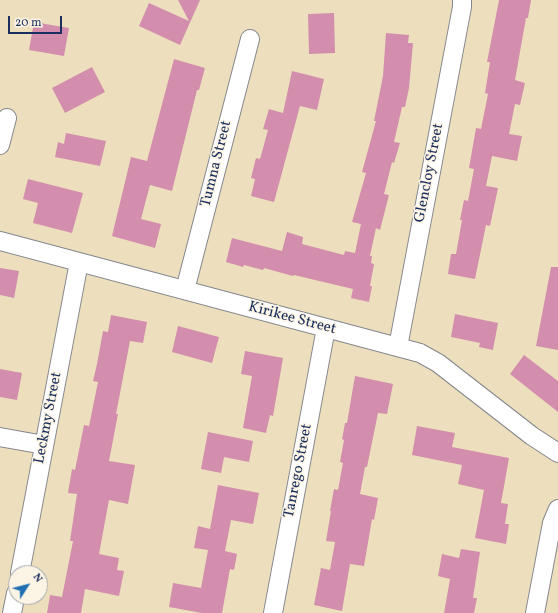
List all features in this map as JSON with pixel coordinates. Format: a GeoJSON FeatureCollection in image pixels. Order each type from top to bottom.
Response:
{"type":"FeatureCollection","features":[{"type":"Feature","properties":{"kind":"street","name":"Glencloy Street"},"geometry":{"type":"LineString","coordinates":[[398,347],[462,7],[462,0]]}},
{"type":"Feature","properties":{"kind":"street","name":"Tumna Street"},"geometry":{"type":"LineString","coordinates":[[185,290],[250,39]]}},
{"type":"Feature","properties":{"kind":"street"},"geometry":{"type":"LineString","coordinates":[[0,145],[7,118]]}},
{"type":"Feature","properties":{"kind":"street","name":"Kirikee Street"},"geometry":{"type":"LineString","coordinates":[[0,241],[420,353],[438,363],[532,436],[558,453]]}},
{"type":"Feature","properties":{"kind":"street","name":"Leckmy Street"},"geometry":{"type":"LineString","coordinates":[[22,565],[80,262]]}},
{"type":"Feature","properties":{"kind":"street","name":"Tanrego Street"},"geometry":{"type":"LineString","coordinates":[[273,613],[326,328]]}},
{"type":"Feature","properties":{"kind":"street"},"geometry":{"type":"LineString","coordinates":[[0,438],[44,445]]}},
{"type":"Feature","properties":{"kind":"street"},"geometry":{"type":"LineString","coordinates":[[535,613],[552,524],[558,509]]}},
{"type":"Feature","properties":{"kind":"building"},"geometry":{"type":"Polygon","coordinates":[[[178,0],[200,0],[180,45],[139,26],[149,3],[189,21],[178,0]]]}},
{"type":"Feature","properties":{"kind":"building"},"geometry":{"type":"Polygon","coordinates":[[[499,0],[531,0],[528,18],[526,18],[515,80],[525,83],[520,105],[515,104],[509,134],[522,136],[517,161],[492,156],[486,186],[498,188],[490,226],[486,225],[475,279],[448,274],[451,254],[456,254],[464,200],[468,201],[474,169],[469,168],[476,128],[481,129],[488,94],[485,93],[490,62],[487,62],[499,0]]]}},
{"type":"Feature","properties":{"kind":"building"},"geometry":{"type":"Polygon","coordinates":[[[334,13],[335,53],[309,54],[308,14],[334,13]]]}},
{"type":"Feature","properties":{"kind":"building"},"geometry":{"type":"Polygon","coordinates":[[[34,22],[69,28],[64,56],[29,50],[34,22]]]}},
{"type":"Feature","properties":{"kind":"building"},"geometry":{"type":"Polygon","coordinates":[[[386,33],[409,35],[408,43],[413,43],[409,88],[405,107],[402,107],[394,142],[400,143],[394,163],[392,162],[384,194],[389,195],[380,230],[376,228],[370,256],[372,256],[371,263],[374,264],[369,302],[351,298],[353,289],[264,268],[263,270],[244,265],[243,267],[226,262],[232,238],[282,251],[287,232],[303,237],[302,244],[344,255],[345,251],[355,253],[361,224],[352,222],[366,173],[362,172],[376,121],[374,121],[383,76],[386,33]]]}},
{"type":"Feature","properties":{"kind":"building"},"geometry":{"type":"Polygon","coordinates":[[[174,59],[205,68],[199,90],[197,90],[172,191],[150,185],[141,219],[161,224],[155,248],[112,236],[131,157],[147,161],[174,59]]]}},
{"type":"Feature","properties":{"kind":"building"},"geometry":{"type":"Polygon","coordinates":[[[92,67],[105,92],[65,113],[52,88],[92,67]]]}},
{"type":"Feature","properties":{"kind":"building"},"geometry":{"type":"Polygon","coordinates":[[[292,71],[324,79],[317,110],[300,106],[274,202],[251,196],[255,179],[251,178],[256,158],[260,159],[268,130],[263,129],[269,109],[283,113],[292,71]]]}},
{"type":"Feature","properties":{"kind":"building"},"geometry":{"type":"Polygon","coordinates":[[[66,133],[106,141],[100,166],[55,157],[58,142],[64,144],[66,133]]]}},
{"type":"Feature","properties":{"kind":"building"},"geometry":{"type":"Polygon","coordinates":[[[28,179],[83,193],[72,233],[33,223],[38,203],[23,199],[28,179]]]}},
{"type":"Feature","properties":{"kind":"building"},"geometry":{"type":"Polygon","coordinates":[[[551,267],[558,267],[558,350],[536,346],[551,267]]]}},
{"type":"Feature","properties":{"kind":"building"},"geometry":{"type":"Polygon","coordinates":[[[0,268],[19,271],[14,298],[0,295],[0,268]]]}},
{"type":"Feature","properties":{"kind":"building"},"geometry":{"type":"Polygon","coordinates":[[[455,314],[498,323],[493,350],[479,347],[480,343],[451,337],[455,314]]]}},
{"type":"Feature","properties":{"kind":"building"},"geometry":{"type":"Polygon","coordinates":[[[111,315],[147,322],[143,343],[130,341],[116,414],[118,414],[109,461],[135,465],[128,504],[109,500],[99,554],[119,558],[117,570],[124,571],[119,596],[85,589],[81,613],[47,613],[50,595],[62,597],[73,541],[70,541],[77,494],[68,493],[72,469],[75,470],[84,425],[89,426],[98,382],[93,381],[103,331],[108,332],[111,315]]]}},
{"type":"Feature","properties":{"kind":"building"},"geometry":{"type":"Polygon","coordinates":[[[178,326],[219,337],[212,363],[172,352],[178,326]]]}},
{"type":"Feature","properties":{"kind":"building"},"geometry":{"type":"Polygon","coordinates":[[[245,351],[283,358],[273,416],[270,415],[266,433],[243,428],[252,376],[241,374],[245,351]]]}},
{"type":"Feature","properties":{"kind":"building"},"geometry":{"type":"Polygon","coordinates":[[[524,355],[558,381],[558,412],[510,374],[524,355]]]}},
{"type":"Feature","properties":{"kind":"building"},"geometry":{"type":"Polygon","coordinates":[[[0,369],[22,373],[17,400],[0,397],[0,369]]]}},
{"type":"Feature","properties":{"kind":"building"},"geometry":{"type":"Polygon","coordinates":[[[355,376],[393,384],[387,414],[378,413],[360,494],[378,498],[374,520],[372,519],[364,566],[350,564],[342,611],[314,605],[321,568],[330,570],[335,542],[326,541],[334,489],[338,490],[343,463],[340,462],[344,440],[342,439],[345,423],[347,423],[355,376]]]}},
{"type":"Feature","properties":{"kind":"building"},"geometry":{"type":"Polygon","coordinates":[[[417,426],[455,433],[452,447],[509,458],[501,503],[508,504],[505,524],[509,524],[506,544],[475,538],[484,490],[458,484],[462,465],[412,455],[417,426]]]}},
{"type":"Feature","properties":{"kind":"building"},"geometry":{"type":"Polygon","coordinates":[[[208,432],[253,441],[249,462],[224,457],[221,473],[201,469],[208,432]]]}},
{"type":"Feature","properties":{"kind":"building"},"geometry":{"type":"Polygon","coordinates":[[[218,485],[259,493],[253,524],[231,520],[225,551],[237,554],[234,570],[230,569],[222,613],[202,613],[169,607],[173,583],[201,588],[208,550],[194,548],[198,526],[210,529],[218,485]]]}},
{"type":"Feature","properties":{"kind":"building"},"geometry":{"type":"Polygon","coordinates":[[[461,549],[480,552],[473,598],[477,598],[474,613],[444,613],[450,579],[438,576],[442,554],[459,558],[461,549]]]}}]}
